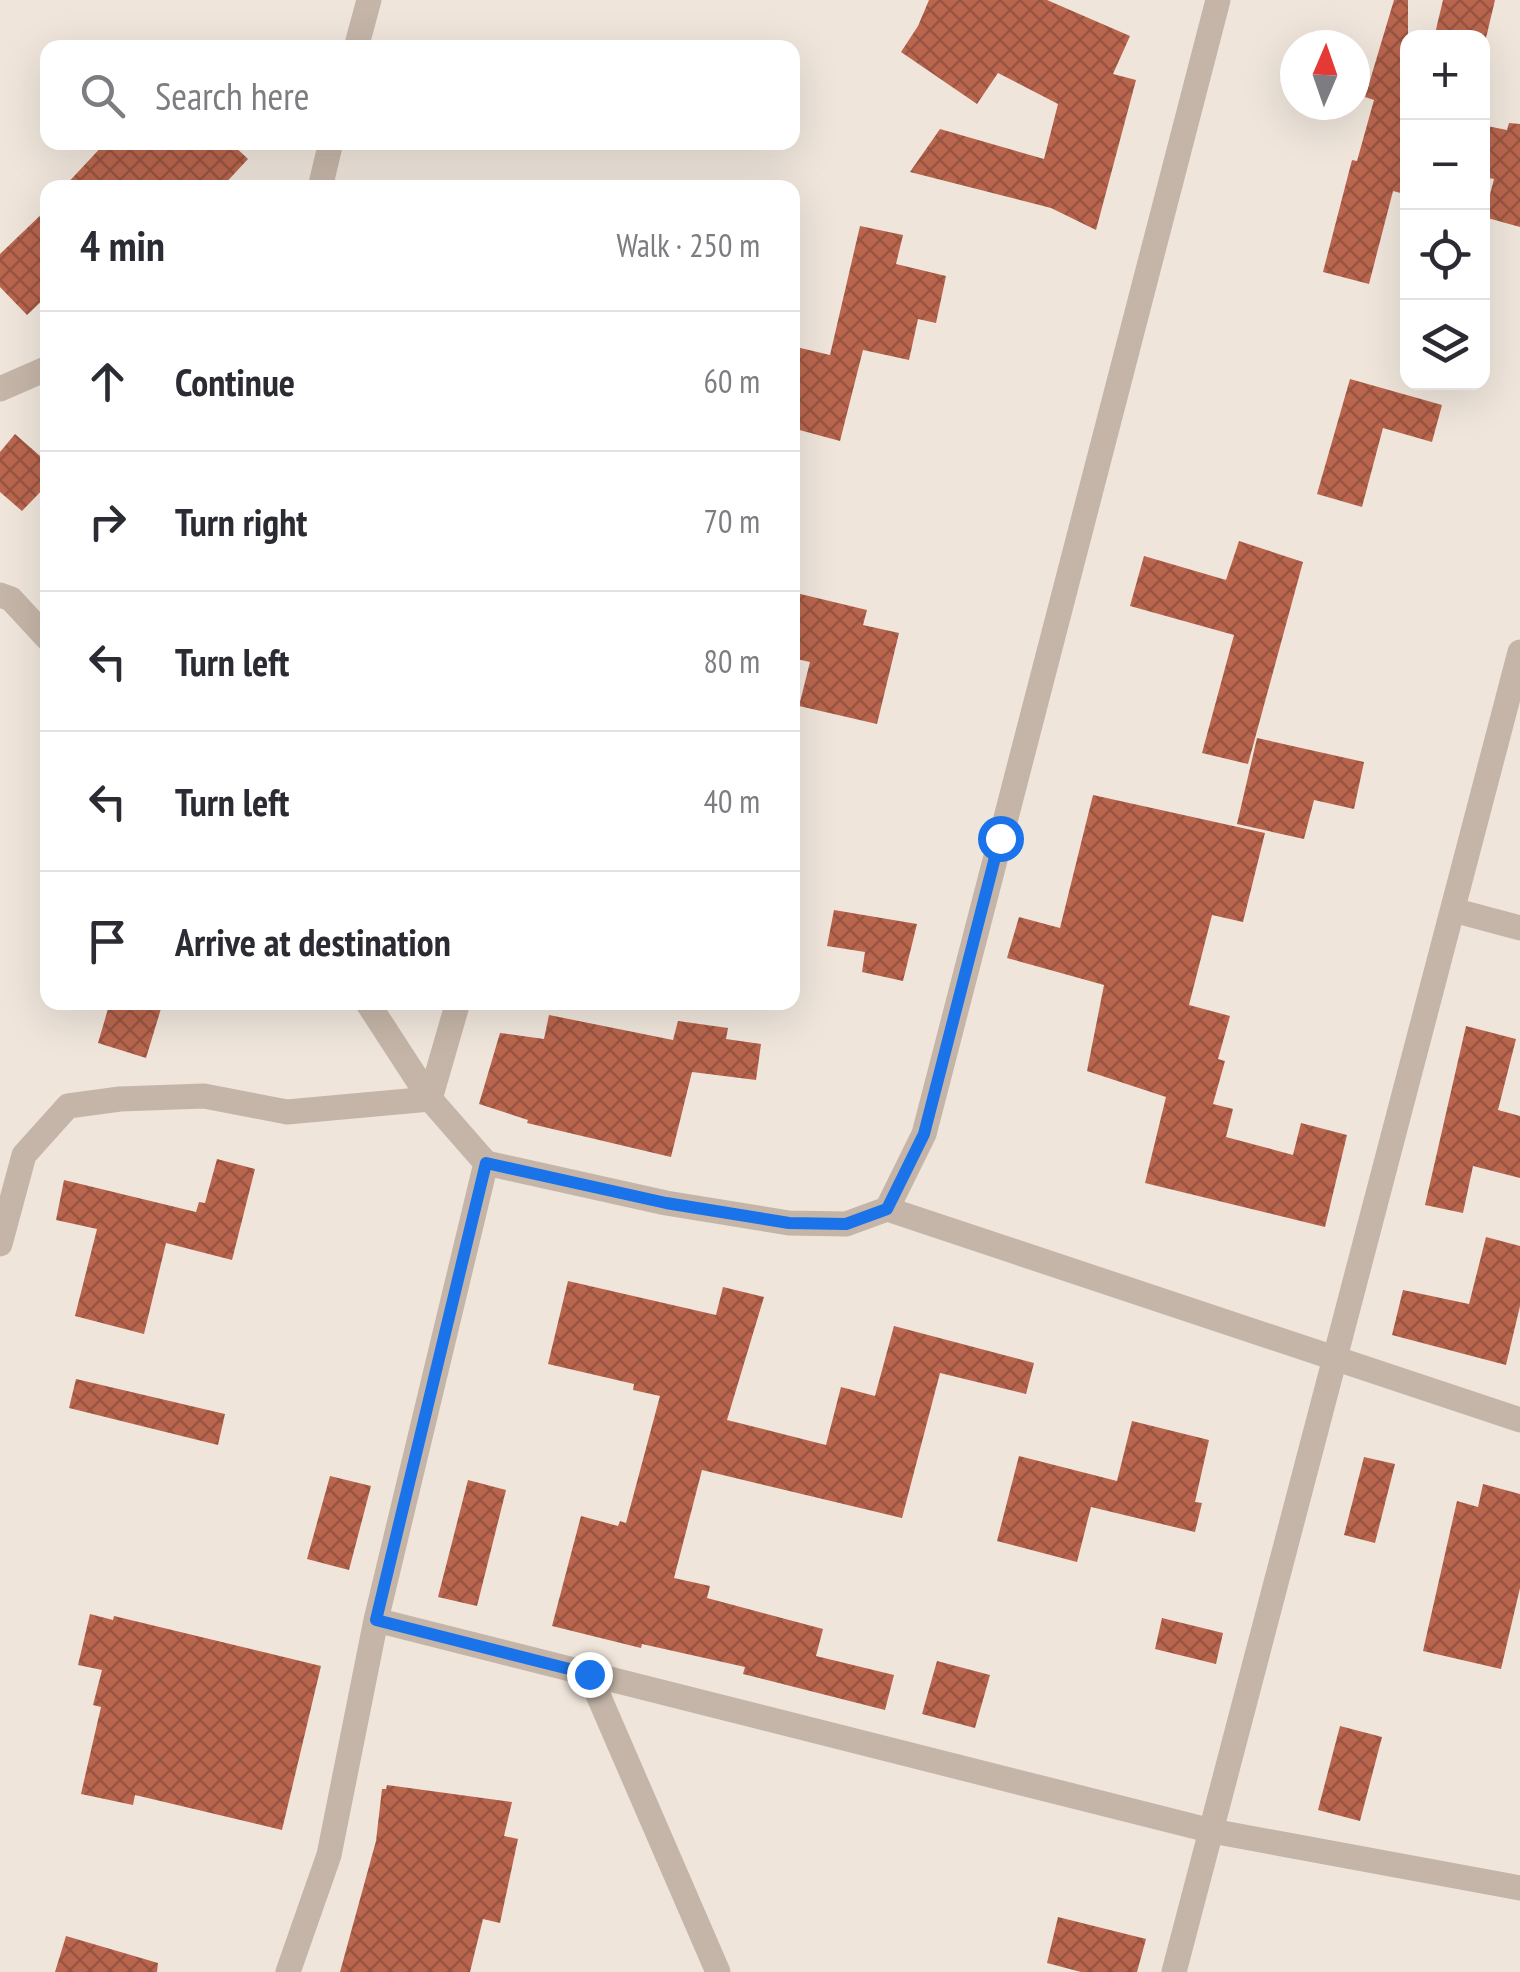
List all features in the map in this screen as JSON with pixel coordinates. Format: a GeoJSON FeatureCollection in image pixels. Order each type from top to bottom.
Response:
{"type":"FeatureCollection","features":[{"type":"Feature","properties":{"kind":"street"},"geometry":{"type":"LineString","coordinates":[[358,40],[369,0]]}},
{"type":"Feature","properties":{"kind":"street"},"geometry":{"type":"LineString","coordinates":[[887,1209],[924,1134],[1218,0]]}},
{"type":"Feature","properties":{"kind":"street"},"geometry":{"type":"LineString","coordinates":[[322,180],[329,150]]}},
{"type":"Feature","properties":{"kind":"street"},"geometry":{"type":"LineString","coordinates":[[0,389],[40,372]]}},
{"type":"Feature","properties":{"kind":"street"},"geometry":{"type":"LineString","coordinates":[[0,594],[11,599],[40,630]]}},
{"type":"Feature","properties":{"kind":"street"},"geometry":{"type":"LineString","coordinates":[[1174,1972],[1520,652]]}},
{"type":"Feature","properties":{"kind":"street"},"geometry":{"type":"LineString","coordinates":[[1453,910],[1520,928]]}},
{"type":"Feature","properties":{"kind":"street"},"geometry":{"type":"LineString","coordinates":[[371,1010],[430,1099],[486,1163],[666,1203],[789,1223],[846,1224],[887,1209],[1520,1420]]}},
{"type":"Feature","properties":{"kind":"street"},"geometry":{"type":"LineString","coordinates":[[430,1099],[456,1010]]}},
{"type":"Feature","properties":{"kind":"street"},"geometry":{"type":"LineString","coordinates":[[0,1244],[24,1154],[68,1106],[120,1098],[204,1096],[287,1112],[430,1099]]}},
{"type":"Feature","properties":{"kind":"street"},"geometry":{"type":"LineString","coordinates":[[288,1972],[329,1855],[376,1620],[486,1163]]}},
{"type":"Feature","properties":{"kind":"street"},"geometry":{"type":"LineString","coordinates":[[376,1620],[1212,1831],[1520,1888]]}},
{"type":"Feature","properties":{"kind":"street"},"geometry":{"type":"LineString","coordinates":[[589,1674],[718,1972]]}},
{"type":"Feature","properties":{"kind":"building"},"geometry":{"type":"Polygon","coordinates":[[[929,0],[1047,0],[1130,36],[1113,74],[1136,80],[1096,230],[1051,208],[910,172],[940,129],[1044,159],[1058,104],[998,73],[977,104],[901,52],[929,0]]]}},
{"type":"Feature","properties":{"kind":"building"},"geometry":{"type":"Polygon","coordinates":[[[1394,0],[1408,0],[1408,30],[1400,30],[1400,193],[1393,191],[1369,284],[1323,272],[1352,160],[1357,161],[1370,120],[1374,100],[1370,99],[1370,80],[1394,0]]]}},
{"type":"Feature","properties":{"kind":"building"},"geometry":{"type":"Polygon","coordinates":[[[1443,0],[1495,0],[1488,30],[1436,30],[1443,0]]]}},
{"type":"Feature","properties":{"kind":"building"},"geometry":{"type":"Polygon","coordinates":[[[1509,123],[1520,124],[1520,227],[1490,219],[1494,179],[1490,178],[1490,127],[1507,130],[1509,123]]]}},
{"type":"Feature","properties":{"kind":"building"},"geometry":{"type":"Polygon","coordinates":[[[99,150],[238,150],[248,159],[228,180],[70,180],[99,150]]]}},
{"type":"Feature","properties":{"kind":"building"},"geometry":{"type":"Polygon","coordinates":[[[40,216],[40,303],[27,315],[0,287],[0,254],[40,216]]]}},
{"type":"Feature","properties":{"kind":"building"},"geometry":{"type":"Polygon","coordinates":[[[860,226],[903,235],[896,264],[946,276],[936,323],[918,319],[909,360],[863,350],[840,441],[800,430],[800,348],[830,355],[860,226]]]}},
{"type":"Feature","properties":{"kind":"building"},"geometry":{"type":"Polygon","coordinates":[[[1350,379],[1442,405],[1432,442],[1383,428],[1362,507],[1317,494],[1350,379]]]}},
{"type":"Feature","properties":{"kind":"building"},"geometry":{"type":"Polygon","coordinates":[[[15,434],[40,456],[40,492],[22,511],[0,492],[0,452],[15,434]]]}},
{"type":"Feature","properties":{"kind":"building"},"geometry":{"type":"Polygon","coordinates":[[[1239,541],[1303,562],[1248,764],[1202,753],[1234,635],[1130,606],[1144,556],[1226,580],[1239,541]]]}},
{"type":"Feature","properties":{"kind":"building"},"geometry":{"type":"Polygon","coordinates":[[[800,594],[867,610],[863,625],[899,633],[877,724],[800,706],[810,662],[800,660],[800,594]]]}},
{"type":"Feature","properties":{"kind":"building"},"geometry":{"type":"Polygon","coordinates":[[[1257,738],[1364,762],[1354,809],[1314,800],[1304,839],[1237,824],[1257,738]]]}},
{"type":"Feature","properties":{"kind":"building"},"geometry":{"type":"Polygon","coordinates":[[[1093,795],[1265,833],[1243,922],[1212,915],[1189,1005],[1230,1016],[1218,1059],[1225,1061],[1213,1104],[1233,1109],[1226,1137],[1293,1155],[1301,1123],[1347,1135],[1325,1227],[1145,1183],[1166,1097],[1087,1071],[1104,985],[1007,958],[1019,917],[1060,928],[1093,795]]]}},
{"type":"Feature","properties":{"kind":"building"},"geometry":{"type":"Polygon","coordinates":[[[834,910],[917,924],[903,981],[862,972],[865,952],[827,946],[834,910]]]}},
{"type":"Feature","properties":{"kind":"building"},"geometry":{"type":"Polygon","coordinates":[[[108,1010],[161,1010],[146,1058],[98,1043],[108,1010]]]}},
{"type":"Feature","properties":{"kind":"building"},"geometry":{"type":"Polygon","coordinates":[[[549,1015],[673,1040],[678,1021],[728,1028],[726,1039],[761,1044],[756,1080],[692,1072],[671,1157],[527,1123],[528,1120],[479,1104],[500,1033],[544,1039],[549,1015]]]}},
{"type":"Feature","properties":{"kind":"building"},"geometry":{"type":"Polygon","coordinates":[[[1466,1026],[1516,1039],[1498,1110],[1520,1116],[1520,1178],[1473,1166],[1463,1213],[1425,1205],[1466,1026]]]}},
{"type":"Feature","properties":{"kind":"building"},"geometry":{"type":"Polygon","coordinates":[[[217,1159],[255,1169],[232,1260],[166,1243],[144,1334],[75,1316],[97,1229],[56,1220],[64,1180],[196,1212],[199,1202],[205,1203],[217,1159]]]}},
{"type":"Feature","properties":{"kind":"building"},"geometry":{"type":"Polygon","coordinates":[[[1486,1237],[1520,1246],[1520,1306],[1506,1365],[1392,1335],[1403,1290],[1469,1304],[1486,1237]]]}},
{"type":"Feature","properties":{"kind":"building"},"geometry":{"type":"Polygon","coordinates":[[[568,1281],[716,1315],[723,1287],[764,1297],[727,1420],[826,1445],[841,1387],[875,1396],[894,1326],[1034,1363],[1026,1394],[940,1373],[902,1518],[702,1470],[674,1578],[710,1586],[707,1598],[823,1629],[816,1656],[894,1675],[885,1710],[743,1674],[745,1667],[642,1644],[641,1648],[552,1626],[581,1516],[618,1526],[620,1521],[626,1523],[660,1396],[633,1390],[634,1384],[548,1364],[568,1281]]]}},
{"type":"Feature","properties":{"kind":"building"},"geometry":{"type":"Polygon","coordinates":[[[76,1379],[225,1414],[218,1445],[69,1408],[76,1379]]]}},
{"type":"Feature","properties":{"kind":"building"},"geometry":{"type":"Polygon","coordinates":[[[1132,1421],[1209,1440],[1195,1502],[1202,1503],[1195,1532],[1091,1507],[1077,1562],[997,1541],[1019,1456],[1117,1481],[1132,1421]]]}},
{"type":"Feature","properties":{"kind":"building"},"geometry":{"type":"Polygon","coordinates":[[[1364,1457],[1395,1464],[1375,1543],[1344,1535],[1364,1457]]]}},
{"type":"Feature","properties":{"kind":"building"},"geometry":{"type":"Polygon","coordinates":[[[330,1476],[371,1486],[349,1570],[307,1559],[330,1476]]]}},
{"type":"Feature","properties":{"kind":"building"},"geometry":{"type":"Polygon","coordinates":[[[468,1480],[506,1490],[477,1606],[438,1597],[468,1480]]]}},
{"type":"Feature","properties":{"kind":"building"},"geometry":{"type":"Polygon","coordinates":[[[1483,1484],[1520,1494],[1520,1588],[1501,1669],[1423,1651],[1457,1501],[1478,1507],[1483,1484]]]}},
{"type":"Feature","properties":{"kind":"building"},"geometry":{"type":"Polygon","coordinates":[[[90,1614],[113,1620],[114,1616],[321,1666],[282,1830],[135,1795],[133,1805],[81,1794],[101,1707],[93,1705],[102,1670],[78,1665],[90,1614]]]}},
{"type":"Feature","properties":{"kind":"building"},"geometry":{"type":"Polygon","coordinates":[[[1162,1618],[1223,1633],[1216,1664],[1155,1649],[1162,1618]]]}},
{"type":"Feature","properties":{"kind":"building"},"geometry":{"type":"Polygon","coordinates":[[[937,1661],[990,1675],[975,1728],[922,1714],[937,1661]]]}},
{"type":"Feature","properties":{"kind":"building"},"geometry":{"type":"Polygon","coordinates":[[[1340,1726],[1382,1737],[1360,1821],[1318,1810],[1340,1726]]]}},
{"type":"Feature","properties":{"kind":"building"},"geometry":{"type":"Polygon","coordinates":[[[387,1785],[512,1802],[504,1836],[518,1839],[500,1923],[483,1919],[470,1972],[340,1972],[376,1841],[382,1789],[387,1785]]]}},
{"type":"Feature","properties":{"kind":"building"},"geometry":{"type":"Polygon","coordinates":[[[1058,1917],[1146,1939],[1137,1972],[1081,1972],[1047,1963],[1058,1917]]]}},
{"type":"Feature","properties":{"kind":"building"},"geometry":{"type":"Polygon","coordinates":[[[66,1936],[158,1963],[157,1972],[55,1972],[66,1936]]]}},
{"type":"Feature","properties":{"kind":"route"},"geometry":{"type":"LineString","coordinates":[[589,1674],[376,1620],[486,1163],[666,1203],[789,1223],[846,1224],[887,1209],[924,1134],[1000,838]]}}]}
